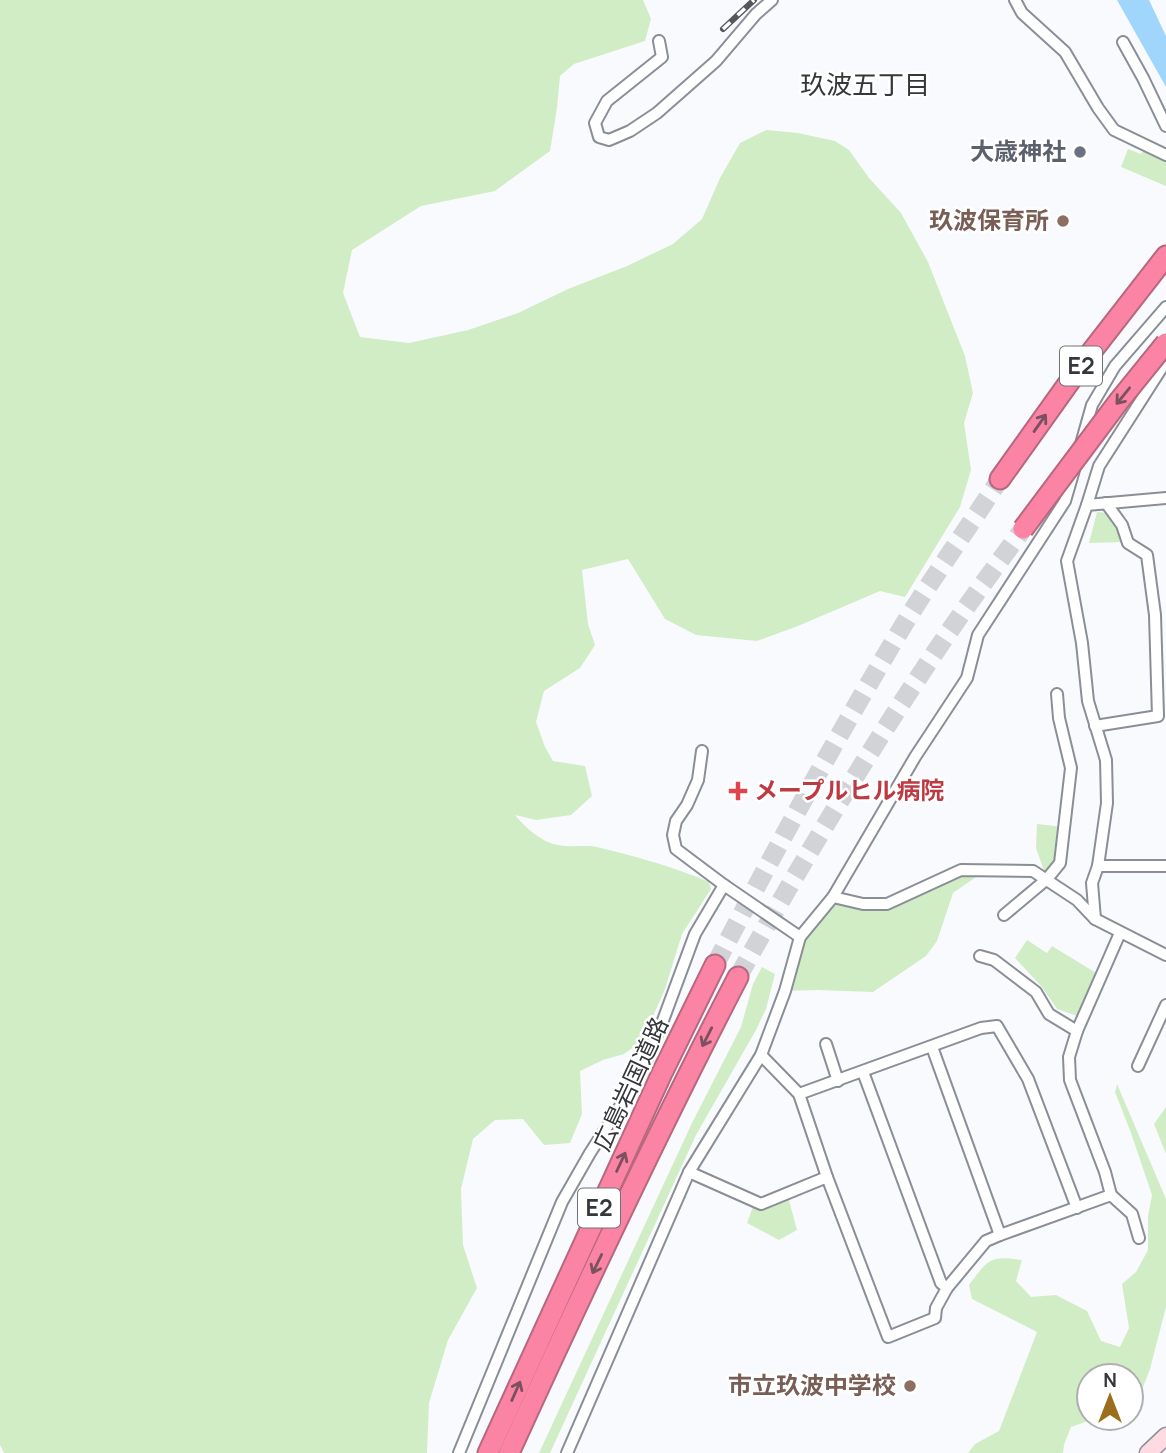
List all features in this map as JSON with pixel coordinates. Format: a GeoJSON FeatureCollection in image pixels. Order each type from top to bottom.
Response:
{"type":"FeatureCollection","features":[{"type":"Feature","properties":{"kind":"highway","name":"E2"},"geometry":{"type":"LineString","coordinates":[[1000,479],[1085,359],[1166,256]]}},
{"type":"Feature","properties":{"kind":"highway","name":"E2"},"geometry":{"type":"LineString","coordinates":[[1023,529],[1166,343]]}},
{"type":"Feature","properties":{"kind":"highway","name":"広島岩国道路"},"geometry":{"type":"LineString","coordinates":[[488,1453],[657,1084],[715,965]]}},
{"type":"Feature","properties":{"kind":"highway","name":"広島岩国道路"},"geometry":{"type":"LineString","coordinates":[[509,1453],[679,1092],[738,976]]}},
{"type":"Feature","properties":{"kind":"street"},"geometry":{"type":"LineString","coordinates":[[659,41],[662,57],[607,101],[595,123],[599,137],[609,140],[630,131],[656,113],[716,61],[756,14],[772,0]]}},
{"type":"Feature","properties":{"kind":"street"},"geometry":{"type":"LineString","coordinates":[[1015,0],[1022,13],[1065,52],[1114,130],[1166,155]]}},
{"type":"Feature","properties":{"kind":"street"},"geometry":{"type":"LineString","coordinates":[[1123,43],[1166,126]]}},
{"type":"Feature","properties":{"kind":"street"},"geometry":{"type":"LineString","coordinates":[[567,1453],[689,1172],[761,1055],[785,991],[800,937],[834,897],[915,757],[967,678],[978,635],[1065,501],[1092,405],[1115,366],[1166,307]]}},
{"type":"Feature","properties":{"kind":"street"},"geometry":{"type":"LineString","coordinates":[[1095,919],[1092,883],[1098,866],[1107,803],[1106,760],[1088,701],[1082,643],[1067,561],[1099,466],[1166,365]]}},
{"type":"Feature","properties":{"kind":"street"},"geometry":{"type":"LineString","coordinates":[[1087,505],[1166,498]]}},
{"type":"Feature","properties":{"kind":"street"},"geometry":{"type":"LineString","coordinates":[[1095,726],[1158,716],[1161,614],[1147,555],[1128,543],[1122,525],[1106,503]]}},
{"type":"Feature","properties":{"kind":"street"},"geometry":{"type":"LineString","coordinates":[[1004,915],[1047,879],[1060,863],[1071,768],[1056,694]]}},
{"type":"Feature","properties":{"kind":"street"},"geometry":{"type":"LineString","coordinates":[[702,751],[698,780],[687,805],[676,821],[673,835],[676,849],[800,937]]}},
{"type":"Feature","properties":{"kind":"street"},"geometry":{"type":"LineString","coordinates":[[1098,866],[1166,866]]}},
{"type":"Feature","properties":{"kind":"street"},"geometry":{"type":"LineString","coordinates":[[834,897],[863,904],[887,904],[961,870],[1032,870],[1077,900],[1095,919],[1166,955]]}},
{"type":"Feature","properties":{"kind":"street"},"geometry":{"type":"LineString","coordinates":[[459,1453],[562,1202],[639,1077],[695,934],[724,885]]}},
{"type":"Feature","properties":{"kind":"street"},"geometry":{"type":"LineString","coordinates":[[1121,933],[1077,1031],[1069,1057],[1070,1080],[1111,1195],[1132,1214],[1139,1238]]}},
{"type":"Feature","properties":{"kind":"street"},"geometry":{"type":"LineString","coordinates":[[980,956],[994,960],[1036,992],[1049,1014],[1077,1031]]}},
{"type":"Feature","properties":{"kind":"street"},"geometry":{"type":"LineString","coordinates":[[1138,1066],[1166,1005]]}},
{"type":"Feature","properties":{"kind":"street"},"geometry":{"type":"LineString","coordinates":[[799,1094],[981,1028],[997,1026],[1028,1079],[1077,1208]]}},
{"type":"Feature","properties":{"kind":"street"},"geometry":{"type":"LineString","coordinates":[[826,1045],[838,1081]]}},
{"type":"Feature","properties":{"kind":"street"},"geometry":{"type":"LineString","coordinates":[[932,1047],[1000,1235]]}},
{"type":"Feature","properties":{"kind":"street"},"geometry":{"type":"LineString","coordinates":[[761,1055],[799,1094],[827,1177],[888,1337],[935,1318],[936,1308],[947,1287],[986,1241],[1111,1195]]}},
{"type":"Feature","properties":{"kind":"street"},"geometry":{"type":"LineString","coordinates":[[863,1072],[941,1283],[947,1287]]}},
{"type":"Feature","properties":{"kind":"street"},"geometry":{"type":"LineString","coordinates":[[689,1172],[761,1204],[827,1177]]}},
{"type":"Feature","properties":{"kind":"street"},"geometry":{"type":"LineString","coordinates":[[1148,1453],[1166,1436]]}},
{"type":"Feature","properties":{"kind":"green space"},"geometry":{"type":"Polygon","coordinates":[[[0,0],[643,0],[651,19],[645,41],[574,64],[560,76],[550,151],[495,191],[421,206],[352,250],[343,293],[360,337],[409,343],[468,330],[518,313],[673,244],[702,219],[720,178],[740,143],[766,130],[835,141],[849,150],[869,178],[901,213],[928,262],[965,356],[973,393],[964,423],[971,470],[960,507],[905,597],[880,591],[757,641],[696,635],[665,619],[628,559],[582,570],[588,624],[595,645],[580,668],[544,691],[536,722],[553,761],[585,766],[592,796],[571,815],[536,820],[515,815],[534,834],[546,841],[563,846],[596,847],[642,859],[709,882],[711,889],[682,934],[665,989],[642,1041],[624,1054],[580,1071],[582,1114],[570,1143],[544,1145],[523,1119],[495,1120],[473,1139],[461,1189],[463,1245],[477,1288],[448,1340],[429,1403],[427,1453],[4,1453],[0,1445],[0,0]]]}},
{"type":"Feature","properties":{"kind":"green space"},"geometry":{"type":"Polygon","coordinates":[[[1128,149],[1141,154],[1143,150],[1166,160],[1166,186],[1121,167],[1128,149]]]}},
{"type":"Feature","properties":{"kind":"green space"},"geometry":{"type":"Polygon","coordinates":[[[1097,512],[1109,513],[1119,524],[1125,542],[1089,543],[1097,512]]]}},
{"type":"Feature","properties":{"kind":"green space"},"geometry":{"type":"Polygon","coordinates":[[[1037,824],[1064,827],[1060,863],[1047,879],[1036,848],[1037,824]]]}},
{"type":"Feature","properties":{"kind":"green space"},"geometry":{"type":"Polygon","coordinates":[[[961,870],[986,870],[953,893],[937,941],[926,956],[873,992],[785,991],[800,937],[833,897],[887,904],[961,870]]]}},
{"type":"Feature","properties":{"kind":"green space"},"geometry":{"type":"Polygon","coordinates":[[[1027,940],[1047,953],[1052,946],[1101,976],[1083,1018],[1057,1009],[1042,987],[1015,958],[1027,940]]]}},
{"type":"Feature","properties":{"kind":"green space"},"geometry":{"type":"Polygon","coordinates":[[[762,967],[775,974],[766,1009],[696,1135],[550,1453],[539,1453],[692,1123],[741,1027],[753,984],[762,967]]]}},
{"type":"Feature","properties":{"kind":"green space"},"geometry":{"type":"Polygon","coordinates":[[[1117,1084],[1166,1199],[1166,1307],[1145,1382],[1145,1362],[1075,1362],[1075,1426],[1071,1427],[1063,1453],[968,1453],[975,1444],[999,1431],[1037,1332],[972,1299],[969,1285],[990,1261],[1002,1258],[1022,1260],[1016,1281],[1031,1297],[1056,1295],[1087,1311],[1101,1341],[1120,1347],[1129,1328],[1122,1284],[1136,1272],[1148,1250],[1148,1216],[1152,1195],[1115,1092],[1117,1084]]]}},
{"type":"Feature","properties":{"kind":"green space"},"geometry":{"type":"Polygon","coordinates":[[[1166,1107],[1166,1154],[1154,1124],[1166,1107]]]}},
{"type":"Feature","properties":{"kind":"green space"},"geometry":{"type":"Polygon","coordinates":[[[787,1193],[797,1230],[779,1240],[747,1223],[755,1201],[787,1193]]]}},
{"type":"Feature","properties":{"kind":"water"},"geometry":{"type":"Polygon","coordinates":[[[1117,0],[1149,0],[1166,36],[1166,87],[1117,0]]]}},
{"type":"Feature","properties":{"kind":"tunnel"},"geometry":{"type":"LineString","coordinates":[[715,965],[809,789],[883,659],[1000,479]]}},
{"type":"Feature","properties":{"kind":"tunnel"},"geometry":{"type":"LineString","coordinates":[[738,977],[878,740],[951,629],[1023,529]]}},
{"type":"Feature","properties":{"kind":"railway"},"geometry":{"type":"LineString","coordinates":[[723,29],[754,0]]}},
{"type":"Feature","properties":{"kind":"place","name":"大歳神社"},"geometry":{"type":"Point","coordinates":[1080,152]}},
{"type":"Feature","properties":{"kind":"place","name":"玖波保育所"},"geometry":{"type":"Point","coordinates":[1063,221]}},
{"type":"Feature","properties":{"kind":"place","name":"メープルヒル病院"},"geometry":{"type":"Point","coordinates":[738,791]}},
{"type":"Feature","properties":{"kind":"place","name":"市立玖波中学校"},"geometry":{"type":"Point","coordinates":[910,1386]}},
{"type":"Feature","properties":{"kind":"district","name":"玖波五丁目"},"geometry":{"type":"Point","coordinates":[865,85]}}]}
